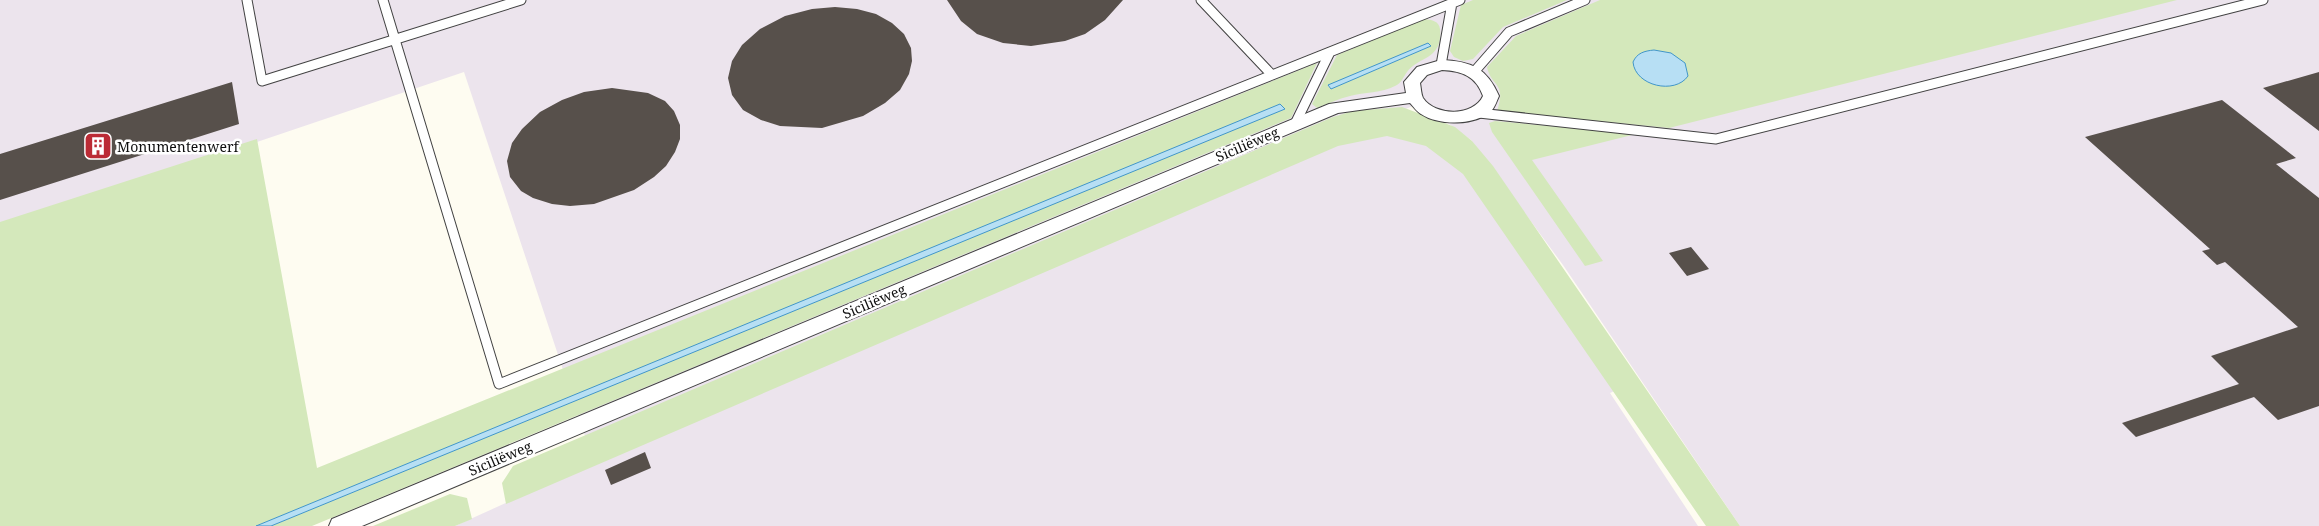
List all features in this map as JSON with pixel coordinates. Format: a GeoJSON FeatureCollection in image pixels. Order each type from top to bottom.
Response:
{"type":"FeatureCollection","features":[{"type":"Feature","properties":{"kind":"street"},"geometry":{"type":"LineString","coordinates":[[1441,65],[1463,67],[1474,72],[1488,85],[1491,92],[1490,100],[1479,113],[1468,117],[1442,116],[1430,112],[1420,105],[1414,97],[1412,82],[1416,76],[1431,67],[1441,65]]}},
{"type":"Feature","properties":{"kind":"street","name":"Siciliëweg"},"geometry":{"type":"LineString","coordinates":[[339,526],[1335,108],[1414,97]]}},
{"type":"Feature","properties":{"kind":"lane"},"geometry":{"type":"LineString","coordinates":[[247,0],[262,81],[521,0]]}},
{"type":"Feature","properties":{"kind":"lane"},"geometry":{"type":"LineString","coordinates":[[383,0],[499,384],[1456,2]]}},
{"type":"Feature","properties":{"kind":"lane"},"geometry":{"type":"LineString","coordinates":[[1200,0],[1272,75]]}},
{"type":"Feature","properties":{"kind":"lane"},"geometry":{"type":"LineString","coordinates":[[1474,72],[1509,32],[1585,0]]}},
{"type":"Feature","properties":{"kind":"lane"},"geometry":{"type":"LineString","coordinates":[[1479,113],[1716,139],[2263,0]]}},
{"type":"Feature","properties":{"kind":"lane"},"geometry":{"type":"LineString","coordinates":[[1441,65],[1456,2]]}},
{"type":"Feature","properties":{"kind":"lane"},"geometry":{"type":"LineString","coordinates":[[1295,124],[1330,52]]}},
{"type":"Feature","properties":{"kind":"shaded area"},"geometry":{"type":"Polygon","coordinates":[[[0,0],[2319,0],[2319,526],[1740,526],[1563,265],[1471,140],[1420,103],[589,448],[464,72],[0,229],[0,0]]]}},
{"type":"Feature","properties":{"kind":"shaded area"},"geometry":{"type":"Polygon","coordinates":[[[1403,133],[1453,158],[1626,386],[1610,393],[1698,526],[455,526],[647,439],[1331,145],[1403,133]]]}},
{"type":"Feature","properties":{"kind":"green space"},"geometry":{"type":"Polygon","coordinates":[[[1473,0],[1567,0],[1503,27],[1473,59],[1463,61],[1454,57],[1450,51],[1461,5],[1473,0]]]}},
{"type":"Feature","properties":{"kind":"green space"},"geometry":{"type":"Polygon","coordinates":[[[1600,0],[2177,0],[1669,128],[1497,111],[1500,102],[1499,90],[1487,67],[1516,36],[1600,0]]]}},
{"type":"Feature","properties":{"kind":"green space"},"geometry":{"type":"Polygon","coordinates":[[[1425,19],[1435,21],[1440,29],[1438,47],[1429,56],[1412,67],[1397,85],[1384,90],[1346,97],[1317,108],[1312,104],[1337,55],[1425,19]],[[1428,43],[1328,86],[1331,89],[1431,46],[1428,43]]]}},
{"type":"Feature","properties":{"kind":"green space"},"geometry":{"type":"Polygon","coordinates":[[[1317,63],[1291,118],[312,526],[271,526],[1284,109],[1280,105],[256,526],[0,526],[0,222],[257,139],[317,468],[1317,63]]]}},
{"type":"Feature","properties":{"kind":"green space"},"geometry":{"type":"Polygon","coordinates":[[[1402,107],[1455,127],[1472,141],[1493,166],[1740,526],[1706,526],[1463,174],[1426,146],[1387,136],[1338,146],[506,504],[502,483],[513,466],[1333,117],[1353,111],[1402,107]]]}},
{"type":"Feature","properties":{"kind":"green space"},"geometry":{"type":"Polygon","coordinates":[[[1495,121],[1636,134],[1532,160],[1603,261],[1585,266],[1492,132],[1489,123],[1495,121]]]}},
{"type":"Feature","properties":{"kind":"green space"},"geometry":{"type":"Polygon","coordinates":[[[450,494],[467,498],[472,519],[455,526],[373,526],[450,494]]]}},
{"type":"Feature","properties":{"kind":"water"},"geometry":{"type":"Polygon","coordinates":[[[1428,43],[1431,46],[1331,89],[1328,85],[1428,43]]]}},
{"type":"Feature","properties":{"kind":"water"},"geometry":{"type":"Polygon","coordinates":[[[1654,50],[1671,53],[1685,63],[1688,76],[1682,82],[1665,86],[1648,82],[1641,77],[1635,70],[1633,62],[1641,53],[1654,50]]]}},
{"type":"Feature","properties":{"kind":"water"},"geometry":{"type":"Polygon","coordinates":[[[1280,104],[1285,109],[271,526],[256,526],[1280,104]]]}},
{"type":"Feature","properties":{"kind":"building"},"geometry":{"type":"Polygon","coordinates":[[[947,0],[1123,0],[1105,20],[1085,34],[1065,41],[1031,46],[1003,43],[977,34],[961,21],[947,0]]]}},
{"type":"Feature","properties":{"kind":"building"},"geometry":{"type":"Polygon","coordinates":[[[835,7],[857,9],[876,14],[892,23],[904,34],[911,48],[912,61],[909,74],[900,90],[885,103],[863,116],[822,128],[780,126],[761,120],[743,110],[732,95],[728,78],[732,61],[742,45],[760,29],[785,16],[812,9],[835,7]]]}},
{"type":"Feature","properties":{"kind":"building"},"geometry":{"type":"Polygon","coordinates":[[[2319,72],[2319,131],[2263,88],[2319,72]]]}},
{"type":"Feature","properties":{"kind":"building","name":"Monumentenwerf"},"geometry":{"type":"Polygon","coordinates":[[[232,82],[239,124],[0,200],[0,154],[232,82]]]}},
{"type":"Feature","properties":{"kind":"building"},"geometry":{"type":"Polygon","coordinates":[[[612,88],[648,93],[665,101],[674,111],[680,125],[680,139],[675,152],[666,166],[654,177],[634,190],[594,204],[570,206],[552,204],[533,198],[521,191],[510,177],[507,161],[512,143],[522,129],[540,112],[562,100],[584,92],[612,88]]]}},
{"type":"Feature","properties":{"kind":"building"},"geometry":{"type":"Polygon","coordinates":[[[2222,100],[2296,158],[2276,164],[2319,198],[2319,406],[2278,420],[2254,397],[2136,437],[2122,423],[2239,384],[2211,356],[2298,327],[2225,262],[2217,265],[2202,251],[2210,249],[2085,137],[2222,100]]]}},
{"type":"Feature","properties":{"kind":"building"},"geometry":{"type":"Polygon","coordinates":[[[1691,247],[1709,269],[1687,276],[1669,253],[1691,247]]]}},
{"type":"Feature","properties":{"kind":"building"},"geometry":{"type":"Polygon","coordinates":[[[645,452],[651,468],[611,485],[605,470],[645,452]]]}},
{"type":"Feature","properties":{"kind":"place","name":"Monumentenwerf"},"geometry":{"type":"Point","coordinates":[98,146]}}]}
